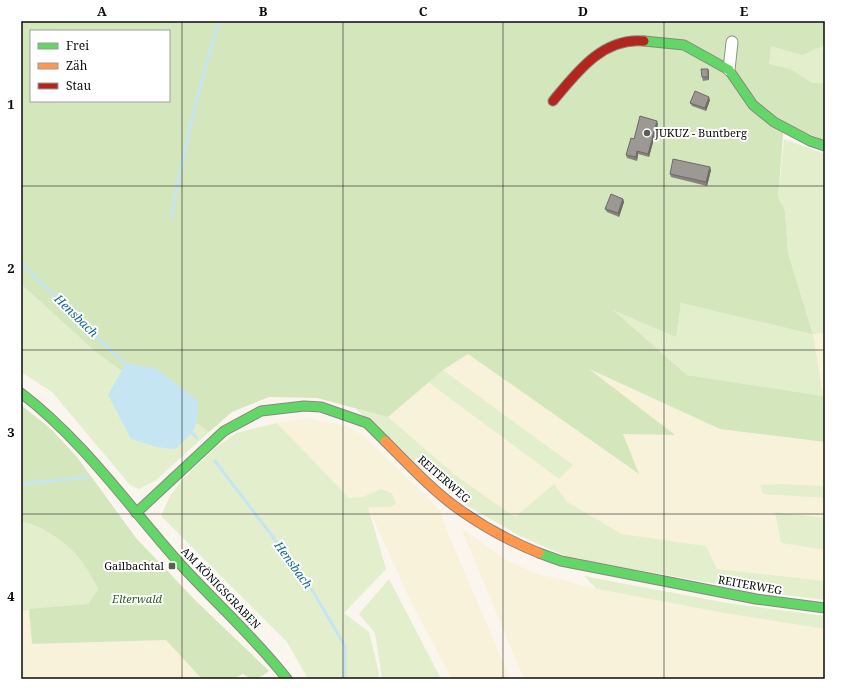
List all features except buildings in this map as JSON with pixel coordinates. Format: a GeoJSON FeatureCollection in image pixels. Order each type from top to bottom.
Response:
{"type":"FeatureCollection","features":[{"type":"Feature","properties":{"kind":"street"},"geometry":{"type":"LineString","coordinates":[[553,101],[584,64],[615,44],[636,40],[684,45],[729,70],[753,105],[774,122],[810,141],[825,146]]}},
{"type":"Feature","properties":{"kind":"street"},"geometry":{"type":"LineString","coordinates":[[729,70],[732,42]]}},
{"type":"Feature","properties":{"kind":"street","name":"AM KÖNIGSGRABEN"},"geometry":{"type":"LineString","coordinates":[[21,393],[47,413],[74,440],[182,566],[266,652],[287,679]]}},
{"type":"Feature","properties":{"kind":"street","name":"REITERWEG"},"geometry":{"type":"LineString","coordinates":[[136,513],[211,442],[224,431],[246,418],[261,411],[281,408],[304,406],[321,407],[348,415],[367,423],[412,468],[460,510],[520,545],[561,561],[756,599],[825,608]]}},
{"type":"Feature","properties":{"kind":"shaded area"},"geometry":{"type":"Polygon","coordinates":[[[825,333],[825,409],[813,334],[825,333]]]}},
{"type":"Feature","properties":{"kind":"shaded area"},"geometry":{"type":"Polygon","coordinates":[[[468,354],[638,474],[623,434],[674,435],[586,368],[720,429],[825,442],[825,486],[782,484],[760,486],[764,494],[825,498],[825,518],[775,512],[781,543],[825,550],[825,581],[716,569],[706,546],[622,534],[567,502],[554,485],[515,517],[455,475],[388,417],[428,382],[559,479],[573,465],[443,370],[468,354]]]}},
{"type":"Feature","properties":{"kind":"shaded area"},"geometry":{"type":"Polygon","coordinates":[[[308,418],[347,426],[365,437],[440,510],[447,531],[510,679],[452,679],[411,602],[368,507],[390,507],[396,504],[392,493],[381,489],[363,497],[349,498],[277,423],[308,418]]]}},
{"type":"Feature","properties":{"kind":"shaded area"},"geometry":{"type":"Polygon","coordinates":[[[461,528],[508,561],[535,573],[597,589],[730,614],[825,629],[825,679],[524,679],[461,528]]]}},
{"type":"Feature","properties":{"kind":"shaded area"},"geometry":{"type":"Polygon","coordinates":[[[29,609],[33,644],[166,640],[202,679],[21,679],[21,611],[29,609]]]}},
{"type":"Feature","properties":{"kind":"green space"},"geometry":{"type":"Polygon","coordinates":[[[21,21],[825,21],[825,45],[802,55],[771,46],[769,64],[790,69],[812,83],[825,83],[825,141],[784,123],[778,197],[785,211],[788,253],[813,334],[681,303],[676,337],[613,310],[687,375],[823,396],[825,409],[825,442],[720,429],[589,369],[675,435],[623,434],[639,474],[468,354],[443,370],[388,417],[317,398],[269,397],[232,412],[209,432],[98,354],[21,284],[21,21]]]}},
{"type":"Feature","properties":{"kind":"green space"},"geometry":{"type":"Polygon","coordinates":[[[825,21],[825,139],[732,51],[825,21]]]}},
{"type":"Feature","properties":{"kind":"green space"},"geometry":{"type":"Polygon","coordinates":[[[784,139],[825,154],[825,333],[813,334],[823,396],[687,375],[612,309],[676,336],[681,303],[813,333],[788,253],[785,211],[778,197],[784,139]]]}},
{"type":"Feature","properties":{"kind":"green space"},"geometry":{"type":"Polygon","coordinates":[[[21,284],[98,354],[209,432],[155,481],[139,489],[130,485],[52,392],[21,372],[21,284]]]}},
{"type":"Feature","properties":{"kind":"green space"},"geometry":{"type":"Polygon","coordinates":[[[443,370],[573,465],[559,479],[428,382],[443,370]]]}},
{"type":"Feature","properties":{"kind":"green space","name":"Elterwald"},"geometry":{"type":"Polygon","coordinates":[[[21,405],[51,429],[77,457],[136,538],[194,599],[269,671],[262,676],[253,679],[243,674],[233,679],[202,679],[166,640],[32,644],[29,609],[88,604],[98,589],[84,564],[67,546],[44,530],[28,523],[21,522],[21,405]]]}},
{"type":"Feature","properties":{"kind":"green space"},"geometry":{"type":"Polygon","coordinates":[[[355,408],[388,417],[455,475],[515,517],[554,484],[567,502],[622,534],[706,546],[717,569],[825,581],[825,600],[762,592],[570,558],[520,536],[466,505],[403,453],[355,408]]]}},
{"type":"Feature","properties":{"kind":"green space"},"geometry":{"type":"Polygon","coordinates":[[[277,423],[349,498],[363,497],[381,489],[392,493],[396,504],[390,507],[368,507],[386,569],[344,613],[369,632],[379,673],[378,679],[308,679],[287,642],[161,516],[170,496],[183,479],[215,448],[236,433],[277,423]]]}},
{"type":"Feature","properties":{"kind":"green space"},"geometry":{"type":"Polygon","coordinates":[[[782,484],[825,486],[825,498],[763,494],[760,485],[782,484]]]}},
{"type":"Feature","properties":{"kind":"green space"},"geometry":{"type":"Polygon","coordinates":[[[775,512],[825,518],[825,550],[781,543],[775,512]]]}},
{"type":"Feature","properties":{"kind":"green space"},"geometry":{"type":"Polygon","coordinates":[[[21,522],[36,526],[60,540],[81,561],[98,589],[88,604],[21,611],[21,522]]]}},
{"type":"Feature","properties":{"kind":"green space"},"geometry":{"type":"Polygon","coordinates":[[[584,576],[727,603],[825,616],[825,629],[730,614],[597,589],[584,576]]]}},
{"type":"Feature","properties":{"kind":"green space"},"geometry":{"type":"Polygon","coordinates":[[[389,579],[441,679],[382,679],[375,633],[359,614],[389,579]]]}},
{"type":"Feature","properties":{"kind":"water"},"geometry":{"type":"Polygon","coordinates":[[[126,363],[157,369],[198,401],[197,418],[194,429],[175,449],[157,447],[131,439],[108,395],[126,363]]]}},
{"type":"Feature","properties":{"kind":"waterway"},"geometry":{"type":"LineString","coordinates":[[171,217],[192,118],[219,21]]}},
{"type":"Feature","properties":{"kind":"waterway","name":"Hensbach"},"geometry":{"type":"LineString","coordinates":[[21,263],[96,337],[128,366]]}},
{"type":"Feature","properties":{"kind":"waterway","name":"Hensbach"},"geometry":{"type":"LineString","coordinates":[[190,431],[197,438]]}},
{"type":"Feature","properties":{"kind":"waterway","name":"Hensbach"},"geometry":{"type":"LineString","coordinates":[[215,461],[308,583],[345,646],[345,679]]}},
{"type":"Feature","properties":{"kind":"waterway"},"geometry":{"type":"LineString","coordinates":[[21,484],[87,477]]}},
{"type":"Feature","properties":{"kind":"traffic: fast"},"geometry":{"type":"LineString","coordinates":[[644,41],[684,45],[729,70],[753,105],[774,122],[810,141],[825,146]]}},
{"type":"Feature","properties":{"kind":"traffic: fast"},"geometry":{"type":"LineString","coordinates":[[21,393],[44,412],[86,453],[162,544],[249,635],[287,679]]}},
{"type":"Feature","properties":{"kind":"traffic: fast"},"geometry":{"type":"LineString","coordinates":[[136,513],[224,431],[261,411],[304,406],[321,407],[367,423],[385,441]]}},
{"type":"Feature","properties":{"kind":"traffic: fast"},"geometry":{"type":"LineString","coordinates":[[539,553],[561,561],[756,599],[825,608]]}},
{"type":"Feature","properties":{"kind":"traffic: slow"},"geometry":{"type":"LineString","coordinates":[[385,441],[450,503],[498,534],[539,553]]}},
{"type":"Feature","properties":{"kind":"traffic: jam"},"geometry":{"type":"LineString","coordinates":[[553,101],[582,68],[604,51],[629,41],[644,41]]}},
{"type":"Feature","properties":{"kind":"place","name":"JUKUZ - Buntberg"},"geometry":{"type":"Point","coordinates":[647,133]}},
{"type":"Feature","properties":{"kind":"place","name":"Gailbachtal"},"geometry":{"type":"Point","coordinates":[172,566]}}]}
